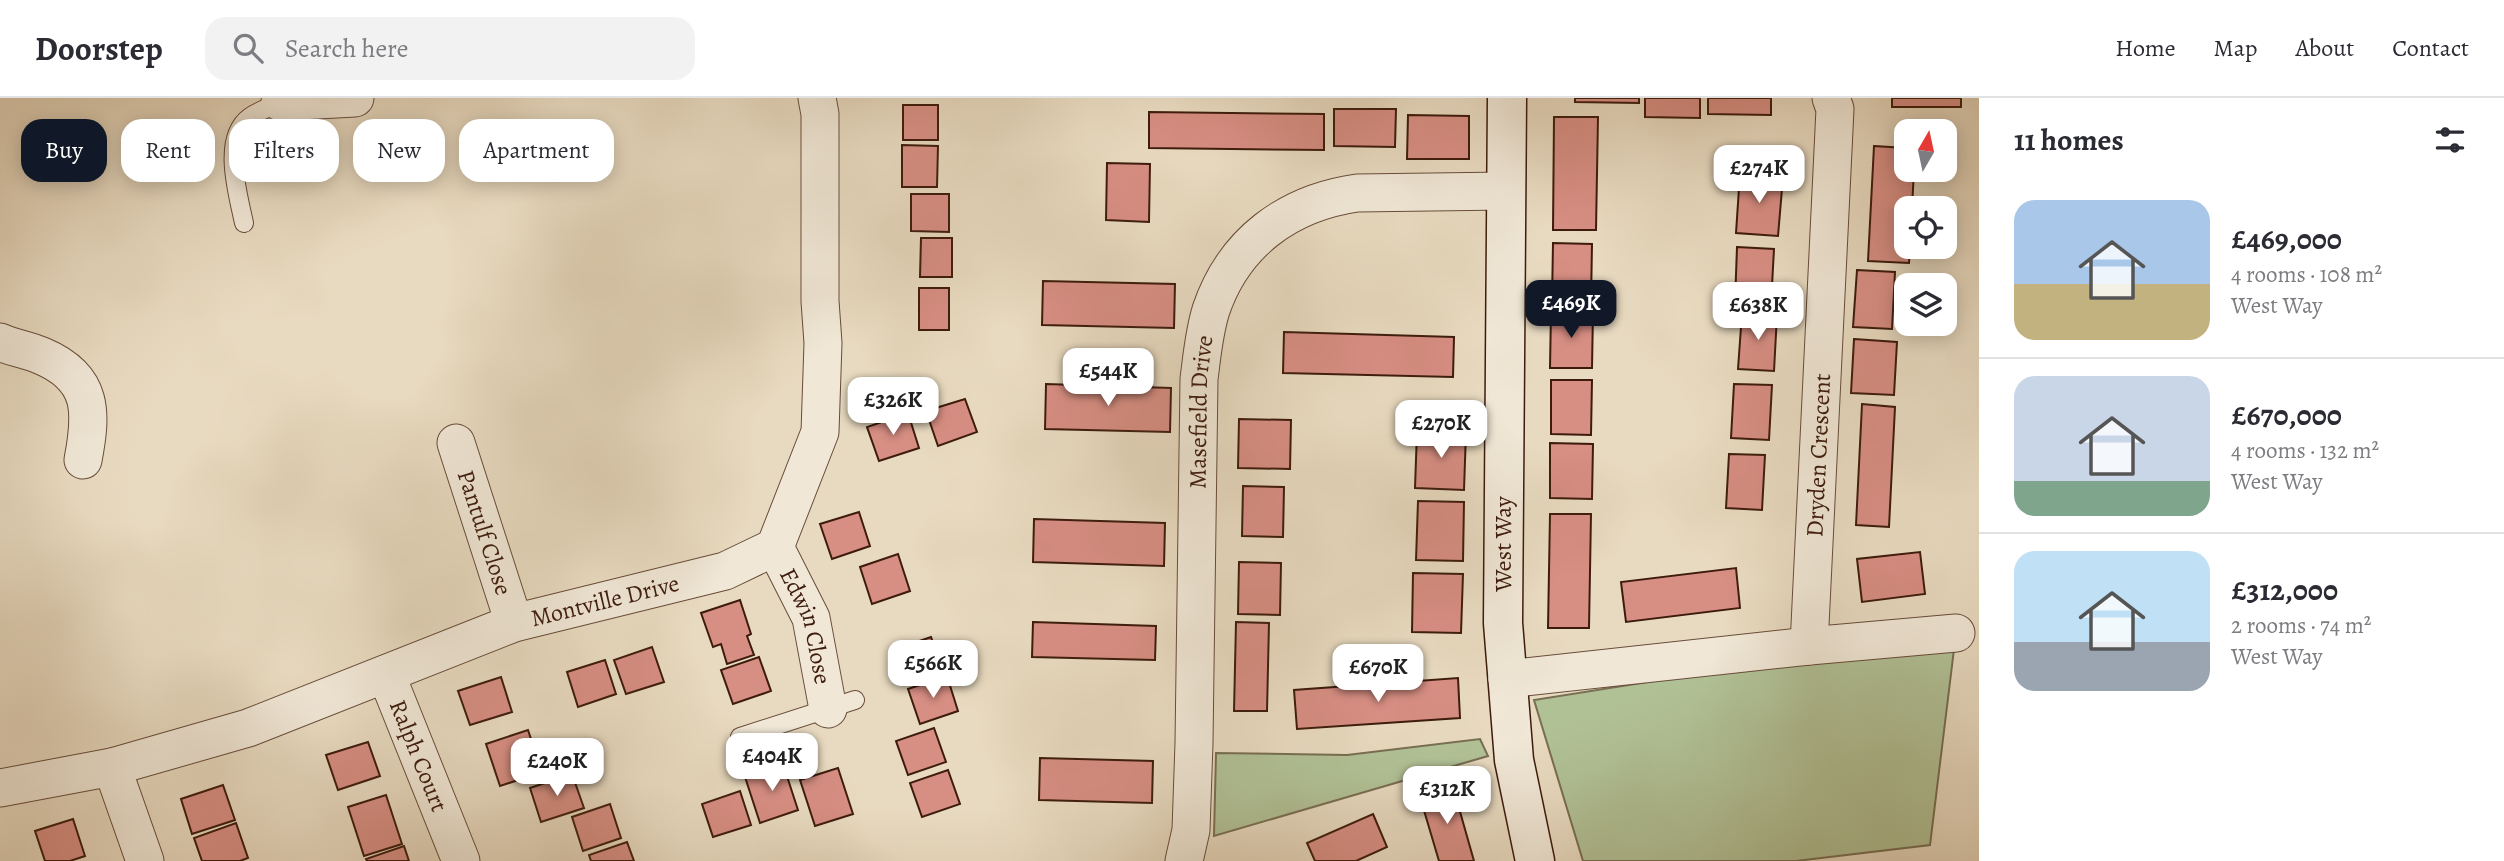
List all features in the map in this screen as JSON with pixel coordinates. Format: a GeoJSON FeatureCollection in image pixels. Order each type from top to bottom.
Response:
{"type":"FeatureCollection","features":[{"type":"Feature","properties":{"kind":"street"},"geometry":{"type":"LineString","coordinates":[[280,102],[355,98]]}},
{"type":"Feature","properties":{"kind":"street"},"geometry":{"type":"LineString","coordinates":[[775,547],[820,432],[823,342],[820,301],[820,114],[817,98]]}},
{"type":"Feature","properties":{"kind":"street","name":"West Way"},"geometry":{"type":"LineString","coordinates":[[1507,98],[1503,623],[1514,760],[1535,861]]}},
{"type":"Feature","properties":{"kind":"street","name":"Dryden Crescent"},"geometry":{"type":"LineString","coordinates":[[1809,646],[1835,109],[1831,98]]}},
{"type":"Feature","properties":{"kind":"street","name":"Masefield Drive"},"geometry":{"type":"LineString","coordinates":[[1184,861],[1191,830],[1195,743],[1199,379],[1211,311],[1224,281],[1240,256],[1258,236],[1283,216],[1335,196],[1357,193],[1506,191]]}},
{"type":"Feature","properties":{"kind":"street"},"geometry":{"type":"LineString","coordinates":[[0,342],[43,356],[71,373],[88,402],[88,430],[83,460]]}},
{"type":"Feature","properties":{"kind":"street","name":"Pantulf Close"},"geometry":{"type":"LineString","coordinates":[[456,443],[514,623]]}},
{"type":"Feature","properties":{"kind":"street","name":"Montville Drive"},"geometry":{"type":"LineString","coordinates":[[0,788],[112,767],[248,728],[514,623],[725,571],[775,547]]}},
{"type":"Feature","properties":{"kind":"street","name":"Edwin Close"},"geometry":{"type":"LineString","coordinates":[[775,547],[811,618],[841,705]]}},
{"type":"Feature","properties":{"kind":"street"},"geometry":{"type":"LineString","coordinates":[[1507,679],[1809,646],[1967,632]]}},
{"type":"Feature","properties":{"kind":"street","name":"Ralph Court"},"geometry":{"type":"LineString","coordinates":[[386,674],[457,849]]}},
{"type":"Feature","properties":{"kind":"street"},"geometry":{"type":"LineString","coordinates":[[112,767],[145,861]]}},
{"type":"Feature","properties":{"kind":"lane"},"geometry":{"type":"LineString","coordinates":[[244,223],[232,160],[238,138],[242,125],[250,117],[280,102]]}},
{"type":"Feature","properties":{"kind":"lane"},"geometry":{"type":"LineString","coordinates":[[740,737],[841,705]]}},
{"type":"Feature","properties":{"kind":"green space"},"geometry":{"type":"Polygon","coordinates":[[[1956,633],[1930,845],[1796,861],[1583,861],[1534,700],[1956,633]]]}},
{"type":"Feature","properties":{"kind":"green space"},"geometry":{"type":"Polygon","coordinates":[[[1480,739],[1488,756],[1214,836],[1216,753],[1347,755],[1480,739]]]}},
{"type":"Feature","properties":{"kind":"building"},"geometry":{"type":"Polygon","coordinates":[[[1575,98],[1639,98],[1639,103],[1575,102],[1575,98]]]}},
{"type":"Feature","properties":{"kind":"building"},"geometry":{"type":"Polygon","coordinates":[[[1645,98],[1700,98],[1700,118],[1645,117],[1645,98]]]}},
{"type":"Feature","properties":{"kind":"building"},"geometry":{"type":"Polygon","coordinates":[[[1708,98],[1771,98],[1771,115],[1708,114],[1708,98]]]}},
{"type":"Feature","properties":{"kind":"building"},"geometry":{"type":"Polygon","coordinates":[[[1892,98],[1961,98],[1961,107],[1892,107],[1892,98]]]}},
{"type":"Feature","properties":{"kind":"building"},"geometry":{"type":"Polygon","coordinates":[[[903,105],[938,105],[938,140],[903,140],[903,105]]]}},
{"type":"Feature","properties":{"kind":"building"},"geometry":{"type":"Polygon","coordinates":[[[1334,109],[1396,109],[1395,147],[1334,146],[1334,109]]]}},
{"type":"Feature","properties":{"kind":"building"},"geometry":{"type":"Polygon","coordinates":[[[1149,112],[1324,114],[1324,150],[1149,148],[1149,112]]]}},
{"type":"Feature","properties":{"kind":"building"},"geometry":{"type":"Polygon","coordinates":[[[1408,115],[1469,116],[1469,159],[1407,159],[1408,115]]]}},
{"type":"Feature","properties":{"kind":"building"},"geometry":{"type":"Polygon","coordinates":[[[1554,117],[1598,117],[1596,230],[1553,230],[1554,117]]]}},
{"type":"Feature","properties":{"kind":"building"},"geometry":{"type":"Polygon","coordinates":[[[902,145],[938,146],[937,187],[902,187],[902,145]]]}},
{"type":"Feature","properties":{"kind":"building"},"geometry":{"type":"Polygon","coordinates":[[[1874,146],[1894,147],[1894,182],[1913,182],[1913,196],[1894,196],[1894,259],[1909,259],[1909,263],[1868,261],[1874,146]]]}},
{"type":"Feature","properties":{"kind":"building"},"geometry":{"type":"Polygon","coordinates":[[[1107,163],[1150,164],[1149,222],[1106,220],[1107,163]]]}},
{"type":"Feature","properties":{"kind":"building"},"geometry":{"type":"Polygon","coordinates":[[[1740,173],[1783,177],[1778,236],[1736,233],[1740,173]]]}},
{"type":"Feature","properties":{"kind":"building"},"geometry":{"type":"Polygon","coordinates":[[[911,194],[949,194],[949,232],[911,231],[911,194]]]}},
{"type":"Feature","properties":{"kind":"building"},"geometry":{"type":"Polygon","coordinates":[[[921,238],[952,238],[952,277],[920,277],[921,238]]]}},
{"type":"Feature","properties":{"kind":"building"},"geometry":{"type":"Polygon","coordinates":[[[1553,243],[1592,244],[1591,302],[1552,301],[1553,243]]]}},
{"type":"Feature","properties":{"kind":"building"},"geometry":{"type":"Polygon","coordinates":[[[1737,247],[1774,249],[1771,304],[1735,302],[1737,247]]]}},
{"type":"Feature","properties":{"kind":"building"},"geometry":{"type":"Polygon","coordinates":[[[1857,270],[1895,272],[1892,329],[1853,327],[1857,270]]]}},
{"type":"Feature","properties":{"kind":"building"},"geometry":{"type":"Polygon","coordinates":[[[1043,281],[1175,284],[1174,328],[1042,325],[1043,281]]]}},
{"type":"Feature","properties":{"kind":"building"},"geometry":{"type":"Polygon","coordinates":[[[919,288],[949,288],[949,330],[919,330],[919,288]]]}},
{"type":"Feature","properties":{"kind":"building"},"geometry":{"type":"Polygon","coordinates":[[[1551,311],[1593,312],[1592,368],[1550,368],[1551,311]]]}},
{"type":"Feature","properties":{"kind":"building"},"geometry":{"type":"Polygon","coordinates":[[[1742,313],[1777,315],[1774,371],[1738,369],[1742,313]]]}},
{"type":"Feature","properties":{"kind":"building"},"geometry":{"type":"Polygon","coordinates":[[[1284,332],[1454,337],[1453,377],[1283,373],[1284,332]]]}},
{"type":"Feature","properties":{"kind":"building"},"geometry":{"type":"Polygon","coordinates":[[[1854,339],[1897,342],[1894,395],[1851,393],[1854,339]]]}},
{"type":"Feature","properties":{"kind":"building"},"geometry":{"type":"Polygon","coordinates":[[[1551,380],[1592,380],[1591,435],[1551,434],[1551,380]]]}},
{"type":"Feature","properties":{"kind":"building"},"geometry":{"type":"Polygon","coordinates":[[[1046,384],[1171,388],[1170,432],[1045,429],[1046,384]]]}},
{"type":"Feature","properties":{"kind":"building"},"geometry":{"type":"Polygon","coordinates":[[[1734,384],[1772,385],[1769,440],[1731,438],[1734,384]]]}},
{"type":"Feature","properties":{"kind":"building"},"geometry":{"type":"Polygon","coordinates":[[[965,399],[977,432],[938,446],[926,411],[965,399]]]}},
{"type":"Feature","properties":{"kind":"building"},"geometry":{"type":"Polygon","coordinates":[[[1862,404],[1895,407],[1889,527],[1856,525],[1862,404]]]}},
{"type":"Feature","properties":{"kind":"building"},"geometry":{"type":"Polygon","coordinates":[[[908,413],[919,448],[879,461],[867,427],[908,413]]]}},
{"type":"Feature","properties":{"kind":"building"},"geometry":{"type":"Polygon","coordinates":[[[1239,419],[1291,420],[1290,469],[1238,468],[1239,419]]]}},
{"type":"Feature","properties":{"kind":"building"},"geometry":{"type":"Polygon","coordinates":[[[1417,431],[1466,432],[1464,490],[1415,488],[1417,431]]]}},
{"type":"Feature","properties":{"kind":"building"},"geometry":{"type":"Polygon","coordinates":[[[1550,443],[1593,444],[1592,499],[1550,498],[1550,443]]]}},
{"type":"Feature","properties":{"kind":"building"},"geometry":{"type":"Polygon","coordinates":[[[1729,454],[1765,455],[1762,510],[1726,508],[1729,454]]]}},
{"type":"Feature","properties":{"kind":"building"},"geometry":{"type":"Polygon","coordinates":[[[1243,486],[1284,487],[1283,537],[1242,536],[1243,486]]]}},
{"type":"Feature","properties":{"kind":"building"},"geometry":{"type":"Polygon","coordinates":[[[1418,501],[1464,502],[1463,561],[1416,560],[1418,501]]]}},
{"type":"Feature","properties":{"kind":"building"},"geometry":{"type":"Polygon","coordinates":[[[859,512],[870,546],[832,559],[820,524],[859,512]]]}},
{"type":"Feature","properties":{"kind":"building"},"geometry":{"type":"Polygon","coordinates":[[[1550,514],[1591,514],[1589,628],[1548,628],[1550,514]]]}},
{"type":"Feature","properties":{"kind":"building"},"geometry":{"type":"Polygon","coordinates":[[[1034,519],[1165,523],[1164,566],[1033,562],[1034,519]]]}},
{"type":"Feature","properties":{"kind":"building"},"geometry":{"type":"Polygon","coordinates":[[[1920,552],[1925,594],[1862,602],[1857,559],[1920,552]]]}},
{"type":"Feature","properties":{"kind":"building"},"geometry":{"type":"Polygon","coordinates":[[[898,554],[910,591],[872,604],[860,567],[898,554]]]}},
{"type":"Feature","properties":{"kind":"building"},"geometry":{"type":"Polygon","coordinates":[[[1239,562],[1281,563],[1280,615],[1238,614],[1239,562]]]}},
{"type":"Feature","properties":{"kind":"building"},"geometry":{"type":"Polygon","coordinates":[[[1736,568],[1740,608],[1626,622],[1621,582],[1736,568]]]}},
{"type":"Feature","properties":{"kind":"building"},"geometry":{"type":"Polygon","coordinates":[[[1413,573],[1463,574],[1461,633],[1412,632],[1413,573]]]}},
{"type":"Feature","properties":{"kind":"building"},"geometry":{"type":"Polygon","coordinates":[[[740,600],[751,634],[747,636],[754,655],[727,664],[721,644],[713,647],[701,613],[740,600]]]}},
{"type":"Feature","properties":{"kind":"building"},"geometry":{"type":"Polygon","coordinates":[[[1033,622],[1156,626],[1155,660],[1032,657],[1033,622]]]}},
{"type":"Feature","properties":{"kind":"building"},"geometry":{"type":"Polygon","coordinates":[[[1236,622],[1269,623],[1267,711],[1234,711],[1236,622]]]}},
{"type":"Feature","properties":{"kind":"building"},"geometry":{"type":"Polygon","coordinates":[[[931,637],[943,671],[904,684],[893,650],[931,637]]]}},
{"type":"Feature","properties":{"kind":"building"},"geometry":{"type":"Polygon","coordinates":[[[652,647],[664,682],[626,694],[614,660],[652,647]]]}},
{"type":"Feature","properties":{"kind":"building"},"geometry":{"type":"Polygon","coordinates":[[[759,657],[771,691],[733,704],[721,670],[759,657]]]}},
{"type":"Feature","properties":{"kind":"building"},"geometry":{"type":"Polygon","coordinates":[[[605,660],[616,694],[578,707],[567,672],[605,660]]]}},
{"type":"Feature","properties":{"kind":"building"},"geometry":{"type":"Polygon","coordinates":[[[947,676],[958,711],[920,724],[908,689],[947,676]]]}},
{"type":"Feature","properties":{"kind":"building"},"geometry":{"type":"Polygon","coordinates":[[[501,677],[512,712],[470,725],[458,691],[501,677]]]}},
{"type":"Feature","properties":{"kind":"building"},"geometry":{"type":"Polygon","coordinates":[[[1458,678],[1460,718],[1297,729],[1294,690],[1458,678]]]}},
{"type":"Feature","properties":{"kind":"building"},"geometry":{"type":"Polygon","coordinates":[[[934,728],[946,762],[908,775],[896,741],[934,728]]]}},
{"type":"Feature","properties":{"kind":"building"},"geometry":{"type":"Polygon","coordinates":[[[528,730],[542,772],[500,786],[486,744],[528,730]]]}},
{"type":"Feature","properties":{"kind":"building"},"geometry":{"type":"Polygon","coordinates":[[[368,742],[380,776],[338,790],[326,755],[368,742]]]}},
{"type":"Feature","properties":{"kind":"building"},"geometry":{"type":"Polygon","coordinates":[[[1040,758],[1153,761],[1152,803],[1039,800],[1040,758]]]}},
{"type":"Feature","properties":{"kind":"building"},"geometry":{"type":"Polygon","coordinates":[[[783,764],[798,810],[760,823],[745,777],[783,764]]]}},
{"type":"Feature","properties":{"kind":"building"},"geometry":{"type":"Polygon","coordinates":[[[838,768],[853,814],[815,826],[800,780],[838,768]]]}},
{"type":"Feature","properties":{"kind":"building"},"geometry":{"type":"Polygon","coordinates":[[[948,770],[960,804],[922,817],[910,783],[948,770]]]}},
{"type":"Feature","properties":{"kind":"building"},"geometry":{"type":"Polygon","coordinates":[[[572,774],[584,808],[541,822],[530,788],[572,774]]]}},
{"type":"Feature","properties":{"kind":"building"},"geometry":{"type":"Polygon","coordinates":[[[223,785],[235,820],[192,834],[181,799],[223,785]]]}},
{"type":"Feature","properties":{"kind":"building"},"geometry":{"type":"Polygon","coordinates":[[[1453,787],[1474,861],[1439,861],[1420,797],[1453,787]]]}},
{"type":"Feature","properties":{"kind":"building"},"geometry":{"type":"Polygon","coordinates":[[[740,791],[751,825],[713,837],[702,804],[740,791]]]}},
{"type":"Feature","properties":{"kind":"building"},"geometry":{"type":"Polygon","coordinates":[[[386,795],[402,844],[364,856],[348,807],[386,795]]]}},
{"type":"Feature","properties":{"kind":"building"},"geometry":{"type":"Polygon","coordinates":[[[610,804],[621,838],[583,851],[572,817],[610,804]]]}},
{"type":"Feature","properties":{"kind":"building"},"geometry":{"type":"Polygon","coordinates":[[[1373,814],[1387,847],[1356,861],[1315,861],[1307,843],[1373,814]]]}},
{"type":"Feature","properties":{"kind":"building"},"geometry":{"type":"Polygon","coordinates":[[[73,819],[85,856],[70,861],[45,861],[35,831],[73,819]]]}},
{"type":"Feature","properties":{"kind":"building"},"geometry":{"type":"Polygon","coordinates":[[[236,823],[248,858],[240,861],[202,861],[194,838],[236,823]]]}},
{"type":"Feature","properties":{"kind":"building"},"geometry":{"type":"Polygon","coordinates":[[[627,842],[634,861],[591,861],[589,855],[627,842]]]}},
{"type":"Feature","properties":{"kind":"building"},"geometry":{"type":"Polygon","coordinates":[[[404,846],[409,861],[366,859],[404,846]]]}}]}
